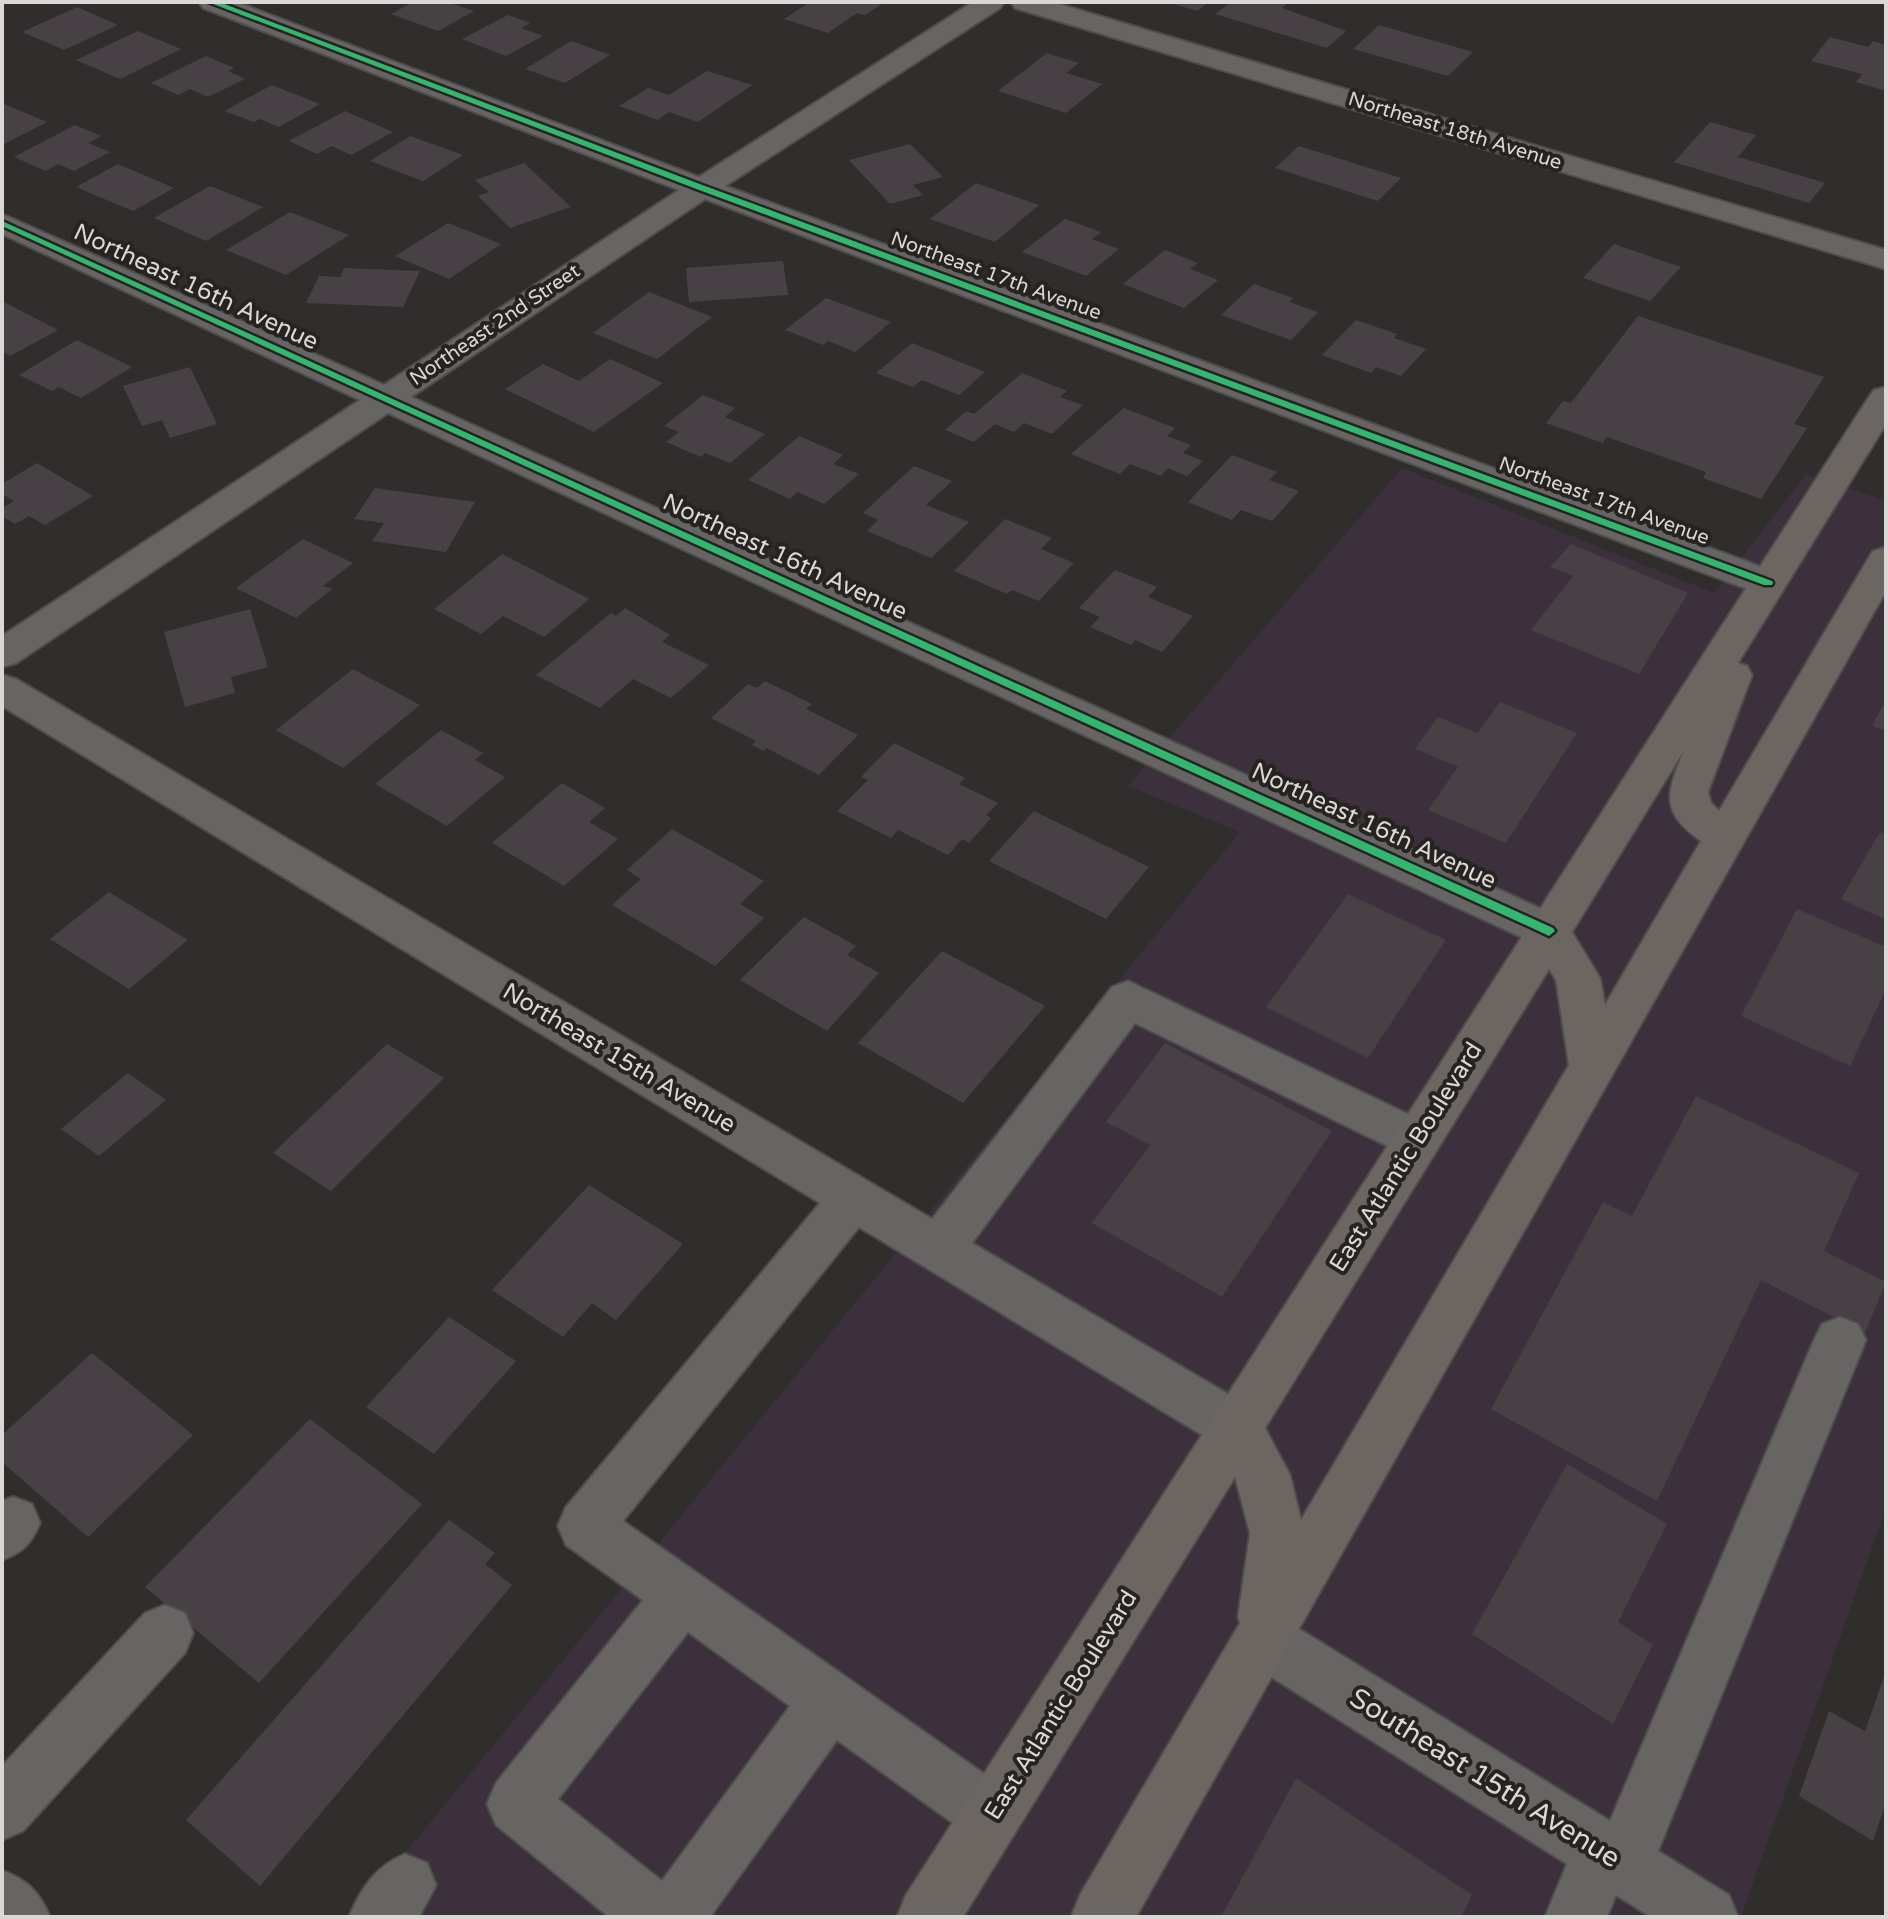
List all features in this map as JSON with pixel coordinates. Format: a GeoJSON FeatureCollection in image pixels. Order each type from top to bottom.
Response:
{"type":"FeatureCollection","features":[{"type":"Feature","properties":{"kind":"main road","name":"East Atlantic Boulevard"},"geometry":{"type":"LineString","coordinates":[[928,1917],[1886,397]]}},
{"type":"Feature","properties":{"kind":"main road"},"geometry":{"type":"LineString","coordinates":[[1102,1917],[1886,559]]}},
{"type":"Feature","properties":{"kind":"main road"},"geometry":{"type":"LineString","coordinates":[[1727,838],[1701,820],[1689,805],[1688,792],[1768,583]]}},
{"type":"Feature","properties":{"kind":"main road"},"geometry":{"type":"LineString","coordinates":[[1549,931],[1578,978],[1593,1069]]}},
{"type":"Feature","properties":{"kind":"main road"},"geometry":{"type":"LineString","coordinates":[[1236,1427],[1263,1475],[1277,1533],[1263,1639]]}},
{"type":"Feature","properties":{"kind":"street","name":"Northeast 17th Avenue"},"geometry":{"type":"LineString","coordinates":[[212,2],[702,188],[1768,583]]}},
{"type":"Feature","properties":{"kind":"street","name":"Northeast 2nd Street"},"geometry":{"type":"LineString","coordinates":[[2,654],[702,188],[991,2]]}},
{"type":"Feature","properties":{"kind":"street","name":"Northeast 18th Avenue"},"geometry":{"type":"LineString","coordinates":[[1024,2],[1886,260]]}},
{"type":"Feature","properties":{"kind":"street","name":"Northeast 16th Avenue"},"geometry":{"type":"LineString","coordinates":[[2,223],[1549,931]]}},
{"type":"Feature","properties":{"kind":"street","name":"Northeast 15th Avenue"},"geometry":{"type":"LineString","coordinates":[[2,688],[1236,1427]]}},
{"type":"Feature","properties":{"kind":"street"},"geometry":{"type":"LineString","coordinates":[[938,1249],[1128,999],[1416,1140]]}},
{"type":"Feature","properties":{"kind":"street"},"geometry":{"type":"LineString","coordinates":[[853,1198],[585,1526],[992,1815]]}},
{"type":"Feature","properties":{"kind":"street"},"geometry":{"type":"LineString","coordinates":[[1576,1917],[1613,1858],[1840,1340]]}},
{"type":"Feature","properties":{"kind":"street"},"geometry":{"type":"LineString","coordinates":[[658,1917],[517,1804],[682,1595]]}},
{"type":"Feature","properties":{"kind":"street"},"geometry":{"type":"LineString","coordinates":[[2,1810],[165,1633]]}},
{"type":"Feature","properties":{"kind":"street","name":"Southeast 15th Avenue"},"geometry":{"type":"LineString","coordinates":[[1263,1639],[1707,1917]]}},
{"type":"Feature","properties":{"kind":"street"},"geometry":{"type":"LineString","coordinates":[[673,1917],[830,1700]]}},
{"type":"Feature","properties":{"kind":"street"},"geometry":{"type":"LineString","coordinates":[[2,1901],[19,1917]]}},
{"type":"Feature","properties":{"kind":"shaded area"},"geometry":{"type":"Polygon","coordinates":[[[1402,468],[1714,593],[1806,474],[1886,501],[1886,1508],[1741,1917],[353,1917],[1240,832],[1128,786],[1402,468]]]}},
{"type":"Feature","properties":{"kind":"building"},"geometry":{"type":"Polygon","coordinates":[[[413,2],[447,2],[474,11],[438,31],[391,14],[413,2]]]}},
{"type":"Feature","properties":{"kind":"building"},"geometry":{"type":"Polygon","coordinates":[[[810,2],[882,4],[865,15],[857,13],[828,33],[784,19],[810,2]]]}},
{"type":"Feature","properties":{"kind":"building"},"geometry":{"type":"Polygon","coordinates":[[[1168,2],[1209,2],[1197,11],[1168,2]]]}},
{"type":"Feature","properties":{"kind":"building"},"geometry":{"type":"Polygon","coordinates":[[[1231,2],[1289,2],[1282,8],[1346,31],[1327,48],[1215,14],[1231,2]]]}},
{"type":"Feature","properties":{"kind":"building"},"geometry":{"type":"Polygon","coordinates":[[[77,7],[118,25],[64,50],[22,32],[77,7]]]}},
{"type":"Feature","properties":{"kind":"building"},"geometry":{"type":"Polygon","coordinates":[[[508,15],[530,23],[521,28],[543,36],[506,56],[462,39],[508,15]]]}},
{"type":"Feature","properties":{"kind":"building"},"geometry":{"type":"Polygon","coordinates":[[[1379,25],[1473,52],[1448,76],[1353,49],[1379,25]]]}},
{"type":"Feature","properties":{"kind":"building"},"geometry":{"type":"Polygon","coordinates":[[[138,31],[181,49],[120,79],[76,60],[138,31]]]}},
{"type":"Feature","properties":{"kind":"building"},"geometry":{"type":"Polygon","coordinates":[[[1830,37],[1868,47],[1873,41],[1886,45],[1886,91],[1856,82],[1862,74],[1811,61],[1830,37]]]}},
{"type":"Feature","properties":{"kind":"building"},"geometry":{"type":"Polygon","coordinates":[[[571,41],[610,55],[565,83],[525,69],[571,41]]]}},
{"type":"Feature","properties":{"kind":"building"},"geometry":{"type":"Polygon","coordinates":[[[1047,53],[1079,63],[1066,73],[1102,84],[1066,113],[998,91],[1047,53]]]}},
{"type":"Feature","properties":{"kind":"building"},"geometry":{"type":"Polygon","coordinates":[[[206,56],[234,68],[228,71],[245,79],[208,97],[190,89],[178,95],[151,83],[206,56]]]}},
{"type":"Feature","properties":{"kind":"building"},"geometry":{"type":"Polygon","coordinates":[[[707,71],[752,85],[698,122],[669,112],[658,120],[619,106],[648,88],[669,95],[707,71]]]}},
{"type":"Feature","properties":{"kind":"building"},"geometry":{"type":"Polygon","coordinates":[[[272,85],[320,104],[279,127],[224,111],[272,85]]]}},
{"type":"Feature","properties":{"kind":"building"},"geometry":{"type":"Polygon","coordinates":[[[2,103],[47,122],[2,145],[2,103]]]}},
{"type":"Feature","properties":{"kind":"building"},"geometry":{"type":"Polygon","coordinates":[[[345,111],[393,132],[351,155],[332,146],[317,154],[289,141],[345,111]]]}},
{"type":"Feature","properties":{"kind":"building"},"geometry":{"type":"Polygon","coordinates":[[[1710,122],[1756,135],[1738,157],[1825,183],[1809,203],[1674,162],[1710,122]]]}},
{"type":"Feature","properties":{"kind":"building"},"geometry":{"type":"Polygon","coordinates":[[[75,125],[101,136],[88,143],[110,152],[74,171],[58,164],[46,171],[14,157],[75,125]]]}},
{"type":"Feature","properties":{"kind":"building"},"geometry":{"type":"Polygon","coordinates":[[[410,136],[463,155],[423,181],[370,161],[410,136]]]}},
{"type":"Feature","properties":{"kind":"building"},"geometry":{"type":"Polygon","coordinates":[[[910,144],[943,177],[913,185],[923,195],[890,204],[849,160],[910,144]]]}},
{"type":"Feature","properties":{"kind":"building"},"geometry":{"type":"Polygon","coordinates":[[[1299,146],[1401,178],[1378,201],[1275,168],[1299,146]]]}},
{"type":"Feature","properties":{"kind":"building"},"geometry":{"type":"Polygon","coordinates":[[[524,163],[571,207],[510,228],[478,196],[489,192],[475,180],[524,163]]]}},
{"type":"Feature","properties":{"kind":"building"},"geometry":{"type":"Polygon","coordinates":[[[118,164],[174,188],[133,211],[76,187],[118,164]]]}},
{"type":"Feature","properties":{"kind":"building"},"geometry":{"type":"Polygon","coordinates":[[[976,183],[1039,205],[995,242],[930,219],[976,183]]]}},
{"type":"Feature","properties":{"kind":"building"},"geometry":{"type":"Polygon","coordinates":[[[210,186],[263,207],[206,241],[154,218],[210,186]]]}},
{"type":"Feature","properties":{"kind":"building"},"geometry":{"type":"Polygon","coordinates":[[[290,212],[349,235],[286,275],[226,250],[290,212]]]}},
{"type":"Feature","properties":{"kind":"building"},"geometry":{"type":"Polygon","coordinates":[[[1065,219],[1101,232],[1092,239],[1119,249],[1086,276],[1022,252],[1065,219]]]}},
{"type":"Feature","properties":{"kind":"building"},"geometry":{"type":"Polygon","coordinates":[[[448,223],[501,244],[449,279],[395,256],[448,223]]]}},
{"type":"Feature","properties":{"kind":"building"},"geometry":{"type":"Polygon","coordinates":[[[1614,244],[1681,267],[1650,301],[1583,278],[1614,244]]]}},
{"type":"Feature","properties":{"kind":"building"},"geometry":{"type":"Polygon","coordinates":[[[1165,250],[1198,263],[1190,269],[1218,280],[1184,308],[1123,284],[1165,250]]]}},
{"type":"Feature","properties":{"kind":"building"},"geometry":{"type":"Polygon","coordinates":[[[783,261],[788,295],[689,302],[686,268],[783,261]]]}},
{"type":"Feature","properties":{"kind":"building"},"geometry":{"type":"Polygon","coordinates":[[[344,268],[420,271],[403,307],[306,303],[319,276],[340,277],[344,268]]]}},
{"type":"Feature","properties":{"kind":"building"},"geometry":{"type":"Polygon","coordinates":[[[1254,284],[1293,298],[1289,302],[1318,312],[1291,340],[1221,315],[1254,284]]]}},
{"type":"Feature","properties":{"kind":"building"},"geometry":{"type":"Polygon","coordinates":[[[649,292],[712,317],[657,359],[593,333],[649,292]]]}},
{"type":"Feature","properties":{"kind":"building"},"geometry":{"type":"Polygon","coordinates":[[[826,298],[891,322],[855,352],[828,341],[823,345],[785,330],[826,298]]]}},
{"type":"Feature","properties":{"kind":"building"},"geometry":{"type":"Polygon","coordinates":[[[2,301],[58,330],[10,356],[2,352],[2,301]]]}},
{"type":"Feature","properties":{"kind":"building"},"geometry":{"type":"Polygon","coordinates":[[[1638,316],[1824,377],[1794,424],[1807,428],[1761,499],[1703,478],[1706,472],[1607,437],[1603,443],[1546,423],[1563,401],[1571,403],[1638,316]]]}},
{"type":"Feature","properties":{"kind":"building"},"geometry":{"type":"Polygon","coordinates":[[[1356,320],[1397,334],[1394,338],[1426,349],[1401,376],[1376,367],[1371,373],[1322,355],[1356,320]]]}},
{"type":"Feature","properties":{"kind":"building"},"geometry":{"type":"Polygon","coordinates":[[[77,340],[132,367],[81,398],[58,387],[52,391],[19,375],[77,340]]]}},
{"type":"Feature","properties":{"kind":"building"},"geometry":{"type":"Polygon","coordinates":[[[912,343],[985,372],[959,395],[922,380],[913,387],[876,373],[912,343]]]}},
{"type":"Feature","properties":{"kind":"building"},"geometry":{"type":"Polygon","coordinates":[[[610,359],[663,383],[594,432],[505,389],[543,364],[579,381],[610,359]]]}},
{"type":"Feature","properties":{"kind":"building"},"geometry":{"type":"Polygon","coordinates":[[[190,367],[217,424],[170,438],[162,420],[142,426],[123,386],[190,367]]]}},
{"type":"Feature","properties":{"kind":"building"},"geometry":{"type":"Polygon","coordinates":[[[1022,373],[1067,391],[1060,397],[1083,405],[1052,434],[1024,423],[1014,432],[995,424],[974,442],[945,430],[966,411],[974,414],[1022,373]]]}},
{"type":"Feature","properties":{"kind":"building"},"geometry":{"type":"Polygon","coordinates":[[[703,395],[735,408],[725,417],[765,434],[730,463],[705,453],[701,457],[666,442],[679,432],[664,426],[703,395]]]}},
{"type":"Feature","properties":{"kind":"building"},"geometry":{"type":"Polygon","coordinates":[[[1124,408],[1175,428],[1167,436],[1191,445],[1183,453],[1203,461],[1187,476],[1168,468],[1161,476],[1130,464],[1120,474],[1071,454],[1124,408]]]}},
{"type":"Feature","properties":{"kind":"building"},"geometry":{"type":"Polygon","coordinates":[[[799,436],[843,455],[833,464],[859,474],[824,504],[797,492],[790,499],[748,480],[799,436]]]}},
{"type":"Feature","properties":{"kind":"building"},"geometry":{"type":"Polygon","coordinates":[[[1232,455],[1277,472],[1269,480],[1299,491],[1272,521],[1241,510],[1232,520],[1188,502],[1232,455]]]}},
{"type":"Feature","properties":{"kind":"building"},"geometry":{"type":"Polygon","coordinates":[[[37,463],[93,496],[45,525],[29,516],[15,524],[2,516],[2,508],[14,501],[2,494],[2,484],[37,463]]]}},
{"type":"Feature","properties":{"kind":"building"},"geometry":{"type":"Polygon","coordinates":[[[914,466],[952,481],[926,505],[969,522],[931,558],[867,531],[878,520],[863,513],[914,466]]]}},
{"type":"Feature","properties":{"kind":"building"},"geometry":{"type":"Polygon","coordinates":[[[375,488],[475,502],[446,552],[372,541],[384,523],[354,519],[375,488]]]}},
{"type":"Feature","properties":{"kind":"building"},"geometry":{"type":"Polygon","coordinates":[[[1005,519],[1052,538],[1041,549],[1074,563],[1039,601],[1012,590],[1007,594],[954,571],[1005,519]]]}},
{"type":"Feature","properties":{"kind":"building"},"geometry":{"type":"Polygon","coordinates":[[[303,539],[353,563],[323,586],[332,589],[296,618],[236,588],[303,539]]]}},
{"type":"Feature","properties":{"kind":"building"},"geometry":{"type":"Polygon","coordinates":[[[1571,544],[1688,593],[1639,674],[1531,630],[1573,576],[1550,567],[1571,544]]]}},
{"type":"Feature","properties":{"kind":"building"},"geometry":{"type":"Polygon","coordinates":[[[502,554],[589,599],[544,637],[503,616],[481,634],[434,609],[502,554]]]}},
{"type":"Feature","properties":{"kind":"building"},"geometry":{"type":"Polygon","coordinates":[[[1115,570],[1157,587],[1148,597],[1193,616],[1162,652],[1135,640],[1131,645],[1090,627],[1100,617],[1079,608],[1115,570]]]}},
{"type":"Feature","properties":{"kind":"building"},"geometry":{"type":"Polygon","coordinates":[[[625,608],[670,635],[662,642],[709,665],[671,698],[633,679],[600,708],[536,675],[611,613],[616,616],[625,608]]]}},
{"type":"Feature","properties":{"kind":"building"},"geometry":{"type":"Polygon","coordinates":[[[250,609],[268,667],[231,677],[235,693],[185,707],[164,632],[250,609]]]}},
{"type":"Feature","properties":{"kind":"building"},"geometry":{"type":"Polygon","coordinates":[[[353,669],[420,705],[343,768],[276,730],[353,669]]]}},
{"type":"Feature","properties":{"kind":"building"},"geometry":{"type":"Polygon","coordinates":[[[765,681],[812,704],[806,709],[858,735],[819,775],[766,748],[764,751],[752,745],[756,741],[711,718],[748,684],[757,688],[765,681]]]}},
{"type":"Feature","properties":{"kind":"building"},"geometry":{"type":"Polygon","coordinates":[[[1886,700],[1886,731],[1872,726],[1886,700]]]}},
{"type":"Feature","properties":{"kind":"building"},"geometry":{"type":"Polygon","coordinates":[[[1500,702],[1577,733],[1506,843],[1428,810],[1458,767],[1415,749],[1438,717],[1477,733],[1500,702]]]}},
{"type":"Feature","properties":{"kind":"building"},"geometry":{"type":"Polygon","coordinates":[[[441,730],[483,753],[475,760],[505,777],[447,826],[375,784],[441,730]]]}},
{"type":"Feature","properties":{"kind":"building"},"geometry":{"type":"Polygon","coordinates":[[[894,743],[965,778],[959,784],[998,803],[986,815],[991,818],[969,843],[962,839],[948,855],[898,830],[891,838],[837,811],[868,780],[861,777],[894,743]]]}},
{"type":"Feature","properties":{"kind":"building"},"geometry":{"type":"Polygon","coordinates":[[[562,783],[605,808],[589,822],[618,839],[564,886],[492,843],[562,783]]]}},
{"type":"Feature","properties":{"kind":"building"},"geometry":{"type":"Polygon","coordinates":[[[1034,811],[1149,867],[1106,919],[989,861],[1034,811]]]}},
{"type":"Feature","properties":{"kind":"building"},"geometry":{"type":"Polygon","coordinates":[[[672,829],[764,881],[740,904],[764,918],[715,966],[612,905],[641,879],[627,870],[672,829]]]}},
{"type":"Feature","properties":{"kind":"building"},"geometry":{"type":"Polygon","coordinates":[[[1880,832],[1886,835],[1886,920],[1841,899],[1880,832]]]}},
{"type":"Feature","properties":{"kind":"building"},"geometry":{"type":"Polygon","coordinates":[[[109,892],[188,940],[129,989],[50,939],[109,892]]]}},
{"type":"Feature","properties":{"kind":"building"},"geometry":{"type":"Polygon","coordinates":[[[1348,894],[1446,940],[1368,1058],[1266,1007],[1348,894]]]}},
{"type":"Feature","properties":{"kind":"building"},"geometry":{"type":"Polygon","coordinates":[[[1797,909],[1886,947],[1886,989],[1850,1066],[1741,1016],[1797,909]]]}},
{"type":"Feature","properties":{"kind":"building"},"geometry":{"type":"Polygon","coordinates":[[[804,917],[856,946],[847,955],[879,973],[827,1031],[740,980],[804,917]]]}},
{"type":"Feature","properties":{"kind":"building"},"geometry":{"type":"Polygon","coordinates":[[[942,951],[1045,1006],[963,1103],[858,1043],[942,951]]]}},
{"type":"Feature","properties":{"kind":"building"},"geometry":{"type":"Polygon","coordinates":[[[1165,1043],[1332,1131],[1222,1297],[1092,1223],[1150,1145],[1106,1122],[1165,1043]]]}},
{"type":"Feature","properties":{"kind":"building"},"geometry":{"type":"Polygon","coordinates":[[[387,1044],[444,1078],[331,1191],[273,1153],[387,1044]]]}},
{"type":"Feature","properties":{"kind":"building"},"geometry":{"type":"Polygon","coordinates":[[[128,1073],[166,1100],[99,1156],[61,1129],[128,1073]]]}},
{"type":"Feature","properties":{"kind":"building"},"geometry":{"type":"Polygon","coordinates":[[[1696,1096],[1859,1173],[1824,1251],[1886,1282],[1865,1333],[1761,1280],[1657,1501],[1491,1409],[1603,1202],[1632,1216],[1696,1096]]]}},
{"type":"Feature","properties":{"kind":"building"},"geometry":{"type":"Polygon","coordinates":[[[589,1185],[683,1244],[616,1320],[592,1303],[563,1337],[492,1290],[589,1185]]]}},
{"type":"Feature","properties":{"kind":"building"},"geometry":{"type":"Polygon","coordinates":[[[449,1317],[516,1361],[434,1454],[366,1407],[449,1317]]]}},
{"type":"Feature","properties":{"kind":"building"},"geometry":{"type":"Polygon","coordinates":[[[92,1353],[193,1435],[88,1537],[2,1462],[2,1435],[92,1353]]]}},
{"type":"Feature","properties":{"kind":"building"},"geometry":{"type":"Polygon","coordinates":[[[310,1419],[422,1504],[259,1683],[145,1587],[310,1419]]]}},
{"type":"Feature","properties":{"kind":"building"},"geometry":{"type":"Polygon","coordinates":[[[1567,1464],[1667,1524],[1618,1622],[1653,1645],[1613,1724],[1472,1634],[1567,1464]]]}},
{"type":"Feature","properties":{"kind":"building"},"geometry":{"type":"Polygon","coordinates":[[[449,1520],[495,1553],[485,1564],[512,1585],[260,1886],[186,1820],[449,1520]]]}},
{"type":"Feature","properties":{"kind":"building"},"geometry":{"type":"Polygon","coordinates":[[[1886,1671],[1886,1802],[1873,1841],[1799,1796],[1829,1711],[1865,1731],[1886,1671]]]}},
{"type":"Feature","properties":{"kind":"building"},"geometry":{"type":"Polygon","coordinates":[[[1296,1778],[1472,1895],[1461,1917],[1221,1917],[1296,1778]]]}},
{"type":"Feature","properties":{"kind":"cycle path"},"geometry":{"type":"LineString","coordinates":[[212,2],[702,188],[1768,583]]}},
{"type":"Feature","properties":{"kind":"cycle path"},"geometry":{"type":"LineString","coordinates":[[2,223],[1549,931]]}}]}
